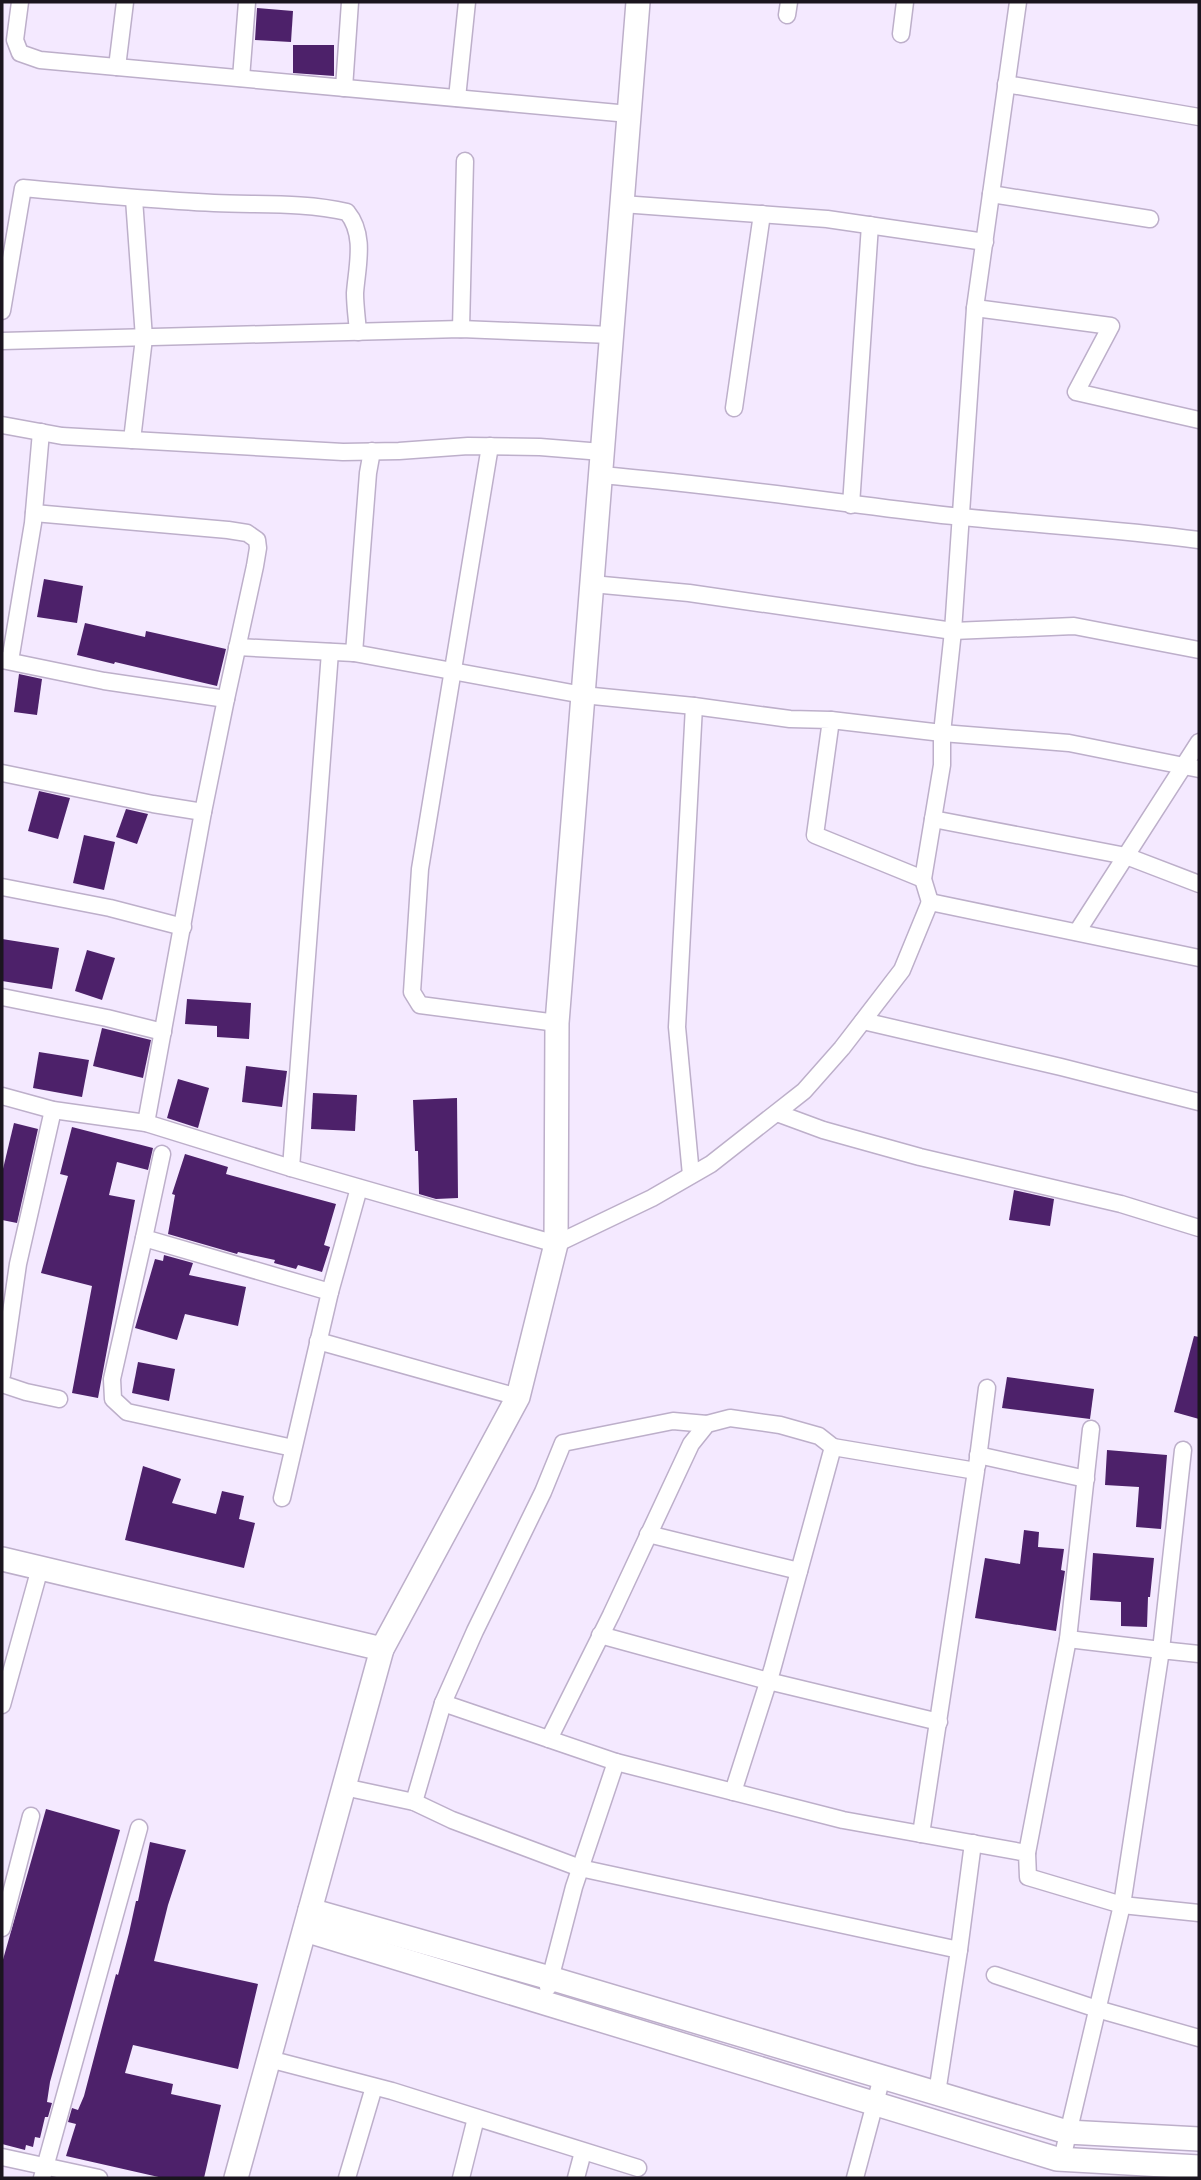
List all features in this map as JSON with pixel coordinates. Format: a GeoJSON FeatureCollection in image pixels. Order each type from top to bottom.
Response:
{"type":"FeatureCollection","features":[{"type":"Feature","properties":{"kind":"street"},"geometry":{"type":"LineString","coordinates":[[20,2],[15,40],[20,53],[40,60],[629,114]]}},
{"type":"Feature","properties":{"kind":"street"},"geometry":{"type":"LineString","coordinates":[[117,67],[125,2]]}},
{"type":"Feature","properties":{"kind":"street"},"geometry":{"type":"LineString","coordinates":[[242,78],[247,2]]}},
{"type":"Feature","properties":{"kind":"street"},"geometry":{"type":"LineString","coordinates":[[344,88],[350,2]]}},
{"type":"Feature","properties":{"kind":"street"},"geometry":{"type":"LineString","coordinates":[[457,98],[467,2]]}},
{"type":"Feature","properties":{"kind":"street"},"geometry":{"type":"LineString","coordinates":[[236,2178],[382,1649],[518,1397],[556,1244],[557,1023],[638,2]]}},
{"type":"Feature","properties":{"kind":"street"},"geometry":{"type":"LineString","coordinates":[[901,34],[905,2]]}},
{"type":"Feature","properties":{"kind":"street"},"geometry":{"type":"LineString","coordinates":[[2,1096],[53,1110],[146,1123],[291,1168],[556,1244],[652,1198],[711,1164],[804,1091],[842,1048],[902,970],[930,902],[923,879],[942,765],[942,733],[953,631],[975,308],[1018,2]]}},
{"type":"Feature","properties":{"kind":"street"},"geometry":{"type":"LineString","coordinates":[[1006,84],[1199,117]]}},
{"type":"Feature","properties":{"kind":"street"},"geometry":{"type":"LineString","coordinates":[[461,329],[465,161]]}},
{"type":"Feature","properties":{"kind":"street"},"geometry":{"type":"LineString","coordinates":[[2,311],[23,188],[134,199],[293,206],[347,212],[357,227],[359,263],[355,295],[358,332]]}},
{"type":"Feature","properties":{"kind":"street"},"geometry":{"type":"LineString","coordinates":[[991,194],[1150,219]]}},
{"type":"Feature","properties":{"kind":"street"},"geometry":{"type":"LineString","coordinates":[[132,440],[144,338],[134,199]]}},
{"type":"Feature","properties":{"kind":"street"},"geometry":{"type":"LineString","coordinates":[[622,204],[827,219],[985,242]]}},
{"type":"Feature","properties":{"kind":"street"},"geometry":{"type":"LineString","coordinates":[[734,408],[762,214]]}},
{"type":"Feature","properties":{"kind":"street"},"geometry":{"type":"LineString","coordinates":[[852,505],[870,225]]}},
{"type":"Feature","properties":{"kind":"street"},"geometry":{"type":"LineString","coordinates":[[975,308],[1111,326],[1076,392],[1199,420]]}},
{"type":"Feature","properties":{"kind":"street"},"geometry":{"type":"LineString","coordinates":[[2,341],[461,329],[611,335]]}},
{"type":"Feature","properties":{"kind":"street"},"geometry":{"type":"LineString","coordinates":[[2,425],[62,436],[343,452],[490,446],[602,452]]}},
{"type":"Feature","properties":{"kind":"street"},"geometry":{"type":"LineString","coordinates":[[41,432],[34,513],[6,661],[104,681],[226,699]]}},
{"type":"Feature","properties":{"kind":"street"},"geometry":{"type":"LineString","coordinates":[[490,446],[420,869],[412,992],[420,1005],[557,1023]]}},
{"type":"Feature","properties":{"kind":"street"},"geometry":{"type":"LineString","coordinates":[[354,653],[368,473],[372,452]]}},
{"type":"Feature","properties":{"kind":"street"},"geometry":{"type":"LineString","coordinates":[[600,475],[696,484],[961,517],[1199,540]]}},
{"type":"Feature","properties":{"kind":"street"},"geometry":{"type":"LineString","coordinates":[[34,513],[247,533],[257,540],[258,548],[203,812],[146,1123]]}},
{"type":"Feature","properties":{"kind":"street"},"geometry":{"type":"LineString","coordinates":[[592,584],[703,595],[953,631],[1074,626],[1199,650]]}},
{"type":"Feature","properties":{"kind":"street"},"geometry":{"type":"LineString","coordinates":[[237,648],[354,653],[583,695],[790,719],[831,720],[942,733],[1069,743],[1192,767]]}},
{"type":"Feature","properties":{"kind":"street"},"geometry":{"type":"LineString","coordinates":[[291,1168],[330,652]]}},
{"type":"Feature","properties":{"kind":"street"},"geometry":{"type":"LineString","coordinates":[[691,1175],[677,1027],[694,706]]}},
{"type":"Feature","properties":{"kind":"street"},"geometry":{"type":"LineString","coordinates":[[831,720],[816,835],[923,879]]}},
{"type":"Feature","properties":{"kind":"street"},"geometry":{"type":"LineString","coordinates":[[1077,932],[1126,856],[1192,767],[1199,742]]}},
{"type":"Feature","properties":{"kind":"street"},"geometry":{"type":"LineString","coordinates":[[2,774],[203,812]]}},
{"type":"Feature","properties":{"kind":"street"},"geometry":{"type":"LineString","coordinates":[[933,819],[1126,856],[1199,884]]}},
{"type":"Feature","properties":{"kind":"street"},"geometry":{"type":"LineString","coordinates":[[2,887],[110,908],[183,927]]}},
{"type":"Feature","properties":{"kind":"street"},"geometry":{"type":"LineString","coordinates":[[930,902],[1199,958]]}},
{"type":"Feature","properties":{"kind":"street"},"geometry":{"type":"LineString","coordinates":[[2,997],[163,1032]]}},
{"type":"Feature","properties":{"kind":"street"},"geometry":{"type":"LineString","coordinates":[[863,1021],[1199,1102]]}},
{"type":"Feature","properties":{"kind":"street"},"geometry":{"type":"LineString","coordinates":[[2,1375],[18,1264],[53,1110]]}},
{"type":"Feature","properties":{"kind":"street"},"geometry":{"type":"LineString","coordinates":[[777,1113],[824,1130],[920,1157],[1121,1204],[1199,1228]]}},
{"type":"Feature","properties":{"kind":"street"},"geometry":{"type":"LineString","coordinates":[[162,1154],[112,1379],[113,1399],[127,1412],[293,1448]]}},
{"type":"Feature","properties":{"kind":"street"},"geometry":{"type":"LineString","coordinates":[[282,1498],[330,1292],[359,1188]]}},
{"type":"Feature","properties":{"kind":"street"},"geometry":{"type":"LineString","coordinates":[[144,1238],[330,1292]]}},
{"type":"Feature","properties":{"kind":"street"},"geometry":{"type":"LineString","coordinates":[[318,1341],[518,1397]]}},
{"type":"Feature","properties":{"kind":"street"},"geometry":{"type":"LineString","coordinates":[[2,1384],[59,1399]]}},
{"type":"Feature","properties":{"kind":"street"},"geometry":{"type":"LineString","coordinates":[[921,1834],[986,1388]]}},
{"type":"Feature","properties":{"kind":"street"},"geometry":{"type":"LineString","coordinates":[[414,1802],[443,1703],[563,1443],[659,1423],[707,1424],[730,1418],[780,1425],[819,1436],[833,1447],[977,1463],[1086,1479]]}},
{"type":"Feature","properties":{"kind":"street"},"geometry":{"type":"LineString","coordinates":[[549,1739],[691,1444],[707,1424]]}},
{"type":"Feature","properties":{"kind":"street"},"geometry":{"type":"LineString","coordinates":[[1091,1429],[1068,1639],[1027,1853],[1028,1877],[1122,1905],[1199,1913]]}},
{"type":"Feature","properties":{"kind":"street"},"geometry":{"type":"LineString","coordinates":[[733,1792],[768,1681],[833,1447]]}},
{"type":"Feature","properties":{"kind":"street"},"geometry":{"type":"LineString","coordinates":[[1062,2159],[1122,1905],[1161,1650],[1183,1450]]}},
{"type":"Feature","properties":{"kind":"street"},"geometry":{"type":"LineString","coordinates":[[648,1534],[799,1571]]}},
{"type":"Feature","properties":{"kind":"street"},"geometry":{"type":"LineString","coordinates":[[2,1559],[382,1649]]}},
{"type":"Feature","properties":{"kind":"street"},"geometry":{"type":"LineString","coordinates":[[2,1701],[40,1568]]}},
{"type":"Feature","properties":{"kind":"street"},"geometry":{"type":"LineString","coordinates":[[600,1635],[768,1681],[939,1722]]}},
{"type":"Feature","properties":{"kind":"street"},"geometry":{"type":"LineString","coordinates":[[1068,1639],[1199,1654]]}},
{"type":"Feature","properties":{"kind":"street"},"geometry":{"type":"LineString","coordinates":[[443,1703],[616,1762],[843,1820],[1027,1853]]}},
{"type":"Feature","properties":{"kind":"street"},"geometry":{"type":"LineString","coordinates":[[544,2002],[580,1868],[616,1762]]}},
{"type":"Feature","properties":{"kind":"street"},"geometry":{"type":"LineString","coordinates":[[344,1787],[414,1802],[580,1868],[959,1950]]}},
{"type":"Feature","properties":{"kind":"street"},"geometry":{"type":"LineString","coordinates":[[2,1928],[31,1815]]}},
{"type":"Feature","properties":{"kind":"street"},"geometry":{"type":"LineString","coordinates":[[43,2173],[139,1828]]}},
{"type":"Feature","properties":{"kind":"street"},"geometry":{"type":"LineString","coordinates":[[937,2094],[973,1843]]}},
{"type":"Feature","properties":{"kind":"street"},"geometry":{"type":"LineString","coordinates":[[307,1920],[550,1978],[1067,2132],[1199,2138]]}},
{"type":"Feature","properties":{"kind":"street"},"geometry":{"type":"LineString","coordinates":[[307,1920],[544,2002],[1062,2159],[1199,2167]]}},
{"type":"Feature","properties":{"kind":"street"},"geometry":{"type":"LineString","coordinates":[[995,1975],[1199,2038]]}},
{"type":"Feature","properties":{"kind":"street"},"geometry":{"type":"LineString","coordinates":[[269,2059],[374,2087],[638,2168]]}},
{"type":"Feature","properties":{"kind":"street"},"geometry":{"type":"LineString","coordinates":[[855,2178],[882,2077]]}},
{"type":"Feature","properties":{"kind":"street"},"geometry":{"type":"LineString","coordinates":[[347,2178],[374,2087]]}},
{"type":"Feature","properties":{"kind":"street"},"geometry":{"type":"LineString","coordinates":[[461,2178],[476,2118]]}},
{"type":"Feature","properties":{"kind":"street"},"geometry":{"type":"LineString","coordinates":[[576,2178],[583,2152]]}},
{"type":"Feature","properties":{"kind":"street"},"geometry":{"type":"LineString","coordinates":[[2,2157],[43,2173],[99,2178]]}},
{"type":"Feature","properties":{"kind":"building"},"geometry":{"type":"Polygon","coordinates":[[[257,8],[293,11],[291,42],[255,40],[257,8]]]}},
{"type":"Feature","properties":{"kind":"building"},"geometry":{"type":"Polygon","coordinates":[[[293,45],[334,45],[334,76],[293,73],[293,45]]]}},
{"type":"Feature","properties":{"kind":"building"},"geometry":{"type":"Polygon","coordinates":[[[44,579],[83,586],[77,623],[37,617],[44,579]]]}},
{"type":"Feature","properties":{"kind":"building"},"geometry":{"type":"Polygon","coordinates":[[[85,623],[145,637],[146,631],[226,649],[217,686],[77,655],[85,623]]]}},
{"type":"Feature","properties":{"kind":"building"},"geometry":{"type":"Polygon","coordinates":[[[19,674],[42,679],[37,715],[14,712],[19,674]]]}},
{"type":"Feature","properties":{"kind":"building"},"geometry":{"type":"Polygon","coordinates":[[[39,791],[70,798],[58,839],[28,831],[39,791]]]}},
{"type":"Feature","properties":{"kind":"building"},"geometry":{"type":"Polygon","coordinates":[[[126,809],[148,814],[137,844],[116,837],[126,809]]]}},
{"type":"Feature","properties":{"kind":"building"},"geometry":{"type":"Polygon","coordinates":[[[84,835],[115,842],[104,890],[73,883],[84,835]]]}},
{"type":"Feature","properties":{"kind":"building"},"geometry":{"type":"Polygon","coordinates":[[[2,939],[59,948],[52,989],[2,981],[2,939]]]}},
{"type":"Feature","properties":{"kind":"building"},"geometry":{"type":"Polygon","coordinates":[[[87,950],[115,958],[102,1000],[75,991],[87,950]]]}},
{"type":"Feature","properties":{"kind":"building"},"geometry":{"type":"Polygon","coordinates":[[[187,999],[251,1003],[249,1039],[217,1037],[217,1026],[185,1024],[187,999]]]}},
{"type":"Feature","properties":{"kind":"building"},"geometry":{"type":"Polygon","coordinates":[[[102,1028],[151,1040],[143,1078],[93,1066],[102,1028]]]}},
{"type":"Feature","properties":{"kind":"building"},"geometry":{"type":"Polygon","coordinates":[[[39,1052],[89,1060],[82,1097],[33,1088],[39,1052]]]}},
{"type":"Feature","properties":{"kind":"building"},"geometry":{"type":"Polygon","coordinates":[[[246,1066],[287,1071],[282,1107],[242,1102],[246,1066]]]}},
{"type":"Feature","properties":{"kind":"building"},"geometry":{"type":"Polygon","coordinates":[[[178,1079],[209,1088],[198,1128],[167,1118],[178,1079]]]}},
{"type":"Feature","properties":{"kind":"building"},"geometry":{"type":"Polygon","coordinates":[[[313,1093],[357,1095],[355,1131],[311,1129],[313,1093]]]}},
{"type":"Feature","properties":{"kind":"building"},"geometry":{"type":"Polygon","coordinates":[[[457,1098],[458,1198],[436,1199],[419,1194],[413,1100],[457,1098]]]}},
{"type":"Feature","properties":{"kind":"building"},"geometry":{"type":"Polygon","coordinates":[[[14,1123],[38,1129],[17,1223],[2,1220],[2,1173],[14,1123]]]}},
{"type":"Feature","properties":{"kind":"building"},"geometry":{"type":"Polygon","coordinates":[[[72,1127],[153,1148],[148,1170],[117,1162],[109,1195],[135,1200],[98,1398],[72,1393],[92,1286],[41,1273],[68,1176],[60,1174],[72,1127]]]}},
{"type":"Feature","properties":{"kind":"building"},"geometry":{"type":"Polygon","coordinates":[[[185,1154],[228,1167],[226,1174],[336,1204],[324,1245],[330,1247],[322,1272],[298,1265],[296,1269],[274,1263],[275,1260],[238,1252],[237,1254],[168,1234],[175,1195],[172,1194],[185,1154]]]}},
{"type":"Feature","properties":{"kind":"building"},"geometry":{"type":"Polygon","coordinates":[[[1014,1190],[1054,1199],[1050,1226],[1009,1220],[1014,1190]]]}},
{"type":"Feature","properties":{"kind":"building"},"geometry":{"type":"Polygon","coordinates":[[[164,1255],[193,1263],[189,1275],[246,1287],[238,1326],[185,1314],[177,1340],[135,1328],[155,1259],[163,1261],[164,1255]]]}},
{"type":"Feature","properties":{"kind":"building"},"geometry":{"type":"Polygon","coordinates":[[[1194,1336],[1199,1337],[1199,1419],[1174,1412],[1194,1336]]]}},
{"type":"Feature","properties":{"kind":"building"},"geometry":{"type":"Polygon","coordinates":[[[138,1362],[175,1369],[169,1401],[132,1393],[138,1362]]]}},
{"type":"Feature","properties":{"kind":"building"},"geometry":{"type":"Polygon","coordinates":[[[1007,1377],[1094,1389],[1090,1419],[1002,1408],[1007,1377]]]}},
{"type":"Feature","properties":{"kind":"building"},"geometry":{"type":"Polygon","coordinates":[[[1107,1450],[1167,1455],[1161,1529],[1136,1527],[1139,1487],[1105,1485],[1107,1450]]]}},
{"type":"Feature","properties":{"kind":"building"},"geometry":{"type":"Polygon","coordinates":[[[143,1466],[181,1479],[172,1503],[216,1514],[222,1491],[244,1496],[239,1519],[255,1523],[244,1568],[125,1540],[143,1466]]]}},
{"type":"Feature","properties":{"kind":"building"},"geometry":{"type":"Polygon","coordinates":[[[1024,1530],[1039,1532],[1038,1547],[1064,1549],[1061,1570],[1065,1571],[1056,1631],[975,1618],[985,1558],[1020,1564],[1024,1530]]]}},
{"type":"Feature","properties":{"kind":"building"},"geometry":{"type":"Polygon","coordinates":[[[1093,1553],[1154,1558],[1147,1627],[1121,1626],[1121,1602],[1090,1600],[1093,1553]]]}},
{"type":"Feature","properties":{"kind":"building"},"geometry":{"type":"Polygon","coordinates":[[[46,1809],[120,1830],[50,2082],[47,2102],[52,2103],[48,2117],[45,2117],[40,2138],[35,2137],[33,2147],[26,2145],[25,2150],[2,2144],[2,1963],[46,1809]]]}},
{"type":"Feature","properties":{"kind":"building"},"geometry":{"type":"Polygon","coordinates":[[[150,1842],[186,1850],[154,1961],[258,1984],[238,2069],[133,2045],[125,2073],[173,2084],[171,2094],[221,2105],[204,2178],[163,2178],[66,2156],[76,2124],[68,2122],[72,2108],[78,2110],[84,2096],[138,1901],[150,1842]]]}}]}
